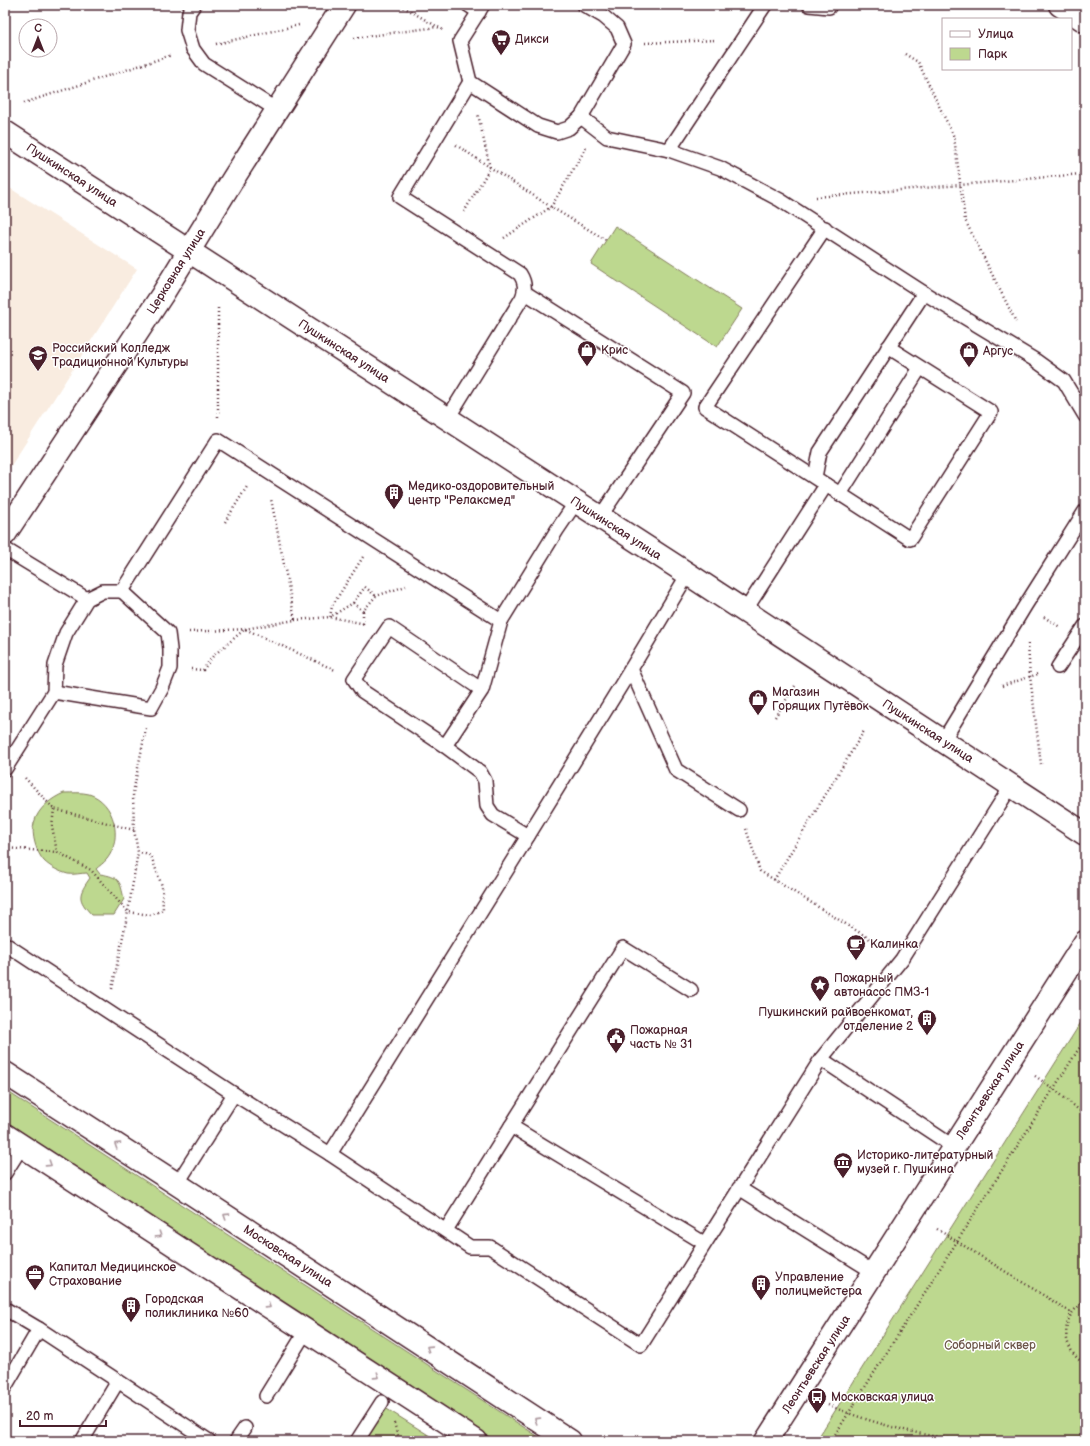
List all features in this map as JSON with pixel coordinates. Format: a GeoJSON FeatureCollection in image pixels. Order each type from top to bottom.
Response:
{"type":"FeatureCollection","features":[{"type":"Feature","properties":{"kind":"street","name":"Церковная улица"},"geometry":{"type":"LineString","coordinates":[[5,534],[189,251],[233,178],[344,5]]}},
{"type":"Feature","properties":{"kind":"street"},"geometry":{"type":"LineString","coordinates":[[1060,5],[1085,21]]}},
{"type":"Feature","properties":{"kind":"street","name":"Пушкинская улица"},"geometry":{"type":"LineString","coordinates":[[5,132],[745,611],[1085,834]]}},
{"type":"Feature","properties":{"kind":"street","name":"Леонтьевская улица"},"geometry":{"type":"LineString","coordinates":[[766,1441],[875,1273],[1085,942]]}},
{"type":"Feature","properties":{"kind":"street","name":"Московская улица"},"geometry":{"type":"LineString","coordinates":[[5,1073],[570,1441]]}},
{"type":"Feature","properties":{"kind":"street"},"geometry":{"type":"LineString","coordinates":[[14,1141],[476,1441]]}},
{"type":"Feature","properties":{"kind":"lane"},"geometry":{"type":"LineString","coordinates":[[194,5],[189,12],[188,30],[193,49],[204,64],[277,110]]}},
{"type":"Feature","properties":{"kind":"lane"},"geometry":{"type":"LineString","coordinates":[[477,7],[460,41],[470,82],[538,126],[557,132],[569,128],[581,117],[624,44],[617,28],[603,16],[584,5]]}},
{"type":"Feature","properties":{"kind":"lane"},"geometry":{"type":"LineString","coordinates":[[668,150],[765,5]]}},
{"type":"Feature","properties":{"kind":"lane"},"geometry":{"type":"LineString","coordinates":[[809,5],[829,7]]}},
{"type":"Feature","properties":{"kind":"lane"},"geometry":{"type":"LineString","coordinates":[[448,418],[470,384],[524,292],[523,279],[520,274],[400,197],[470,82]]}},
{"type":"Feature","properties":{"kind":"lane"},"geometry":{"type":"LineString","coordinates":[[581,117],[607,137],[668,150],[720,168],[780,200],[924,293],[1035,360],[1064,381],[1085,416]]}},
{"type":"Feature","properties":{"kind":"lane"},"geometry":{"type":"LineString","coordinates":[[825,228],[705,407],[910,539],[991,412],[888,347]]}},
{"type":"Feature","properties":{"kind":"lane"},"geometry":{"type":"LineString","coordinates":[[524,292],[683,393],[600,517]]}},
{"type":"Feature","properties":{"kind":"lane"},"geometry":{"type":"LineString","coordinates":[[815,478],[820,452],[924,293]]}},
{"type":"Feature","properties":{"kind":"lane"},"geometry":{"type":"LineString","coordinates":[[840,494],[920,368]]}},
{"type":"Feature","properties":{"kind":"lane"},"geometry":{"type":"LineString","coordinates":[[122,591],[218,440],[501,621]]}},
{"type":"Feature","properties":{"kind":"lane"},"geometry":{"type":"LineString","coordinates":[[745,611],[826,485]]}},
{"type":"Feature","properties":{"kind":"lane"},"geometry":{"type":"LineString","coordinates":[[445,746],[482,690],[501,621],[576,502]]}},
{"type":"Feature","properties":{"kind":"lane"},"geometry":{"type":"LineString","coordinates":[[943,741],[1085,511]]}},
{"type":"Feature","properties":{"kind":"lane"},"geometry":{"type":"LineString","coordinates":[[5,549],[87,599]]}},
{"type":"Feature","properties":{"kind":"lane"},"geometry":{"type":"LineString","coordinates":[[330,1154],[528,836],[688,574]]}},
{"type":"Feature","properties":{"kind":"lane"},"geometry":{"type":"LineString","coordinates":[[7,765],[54,692],[55,665],[66,633],[87,599],[103,591],[122,591],[168,633],[170,668],[162,688],[151,708],[54,692]]}},
{"type":"Feature","properties":{"kind":"lane"},"geometry":{"type":"LineString","coordinates":[[482,690],[389,627],[354,678],[362,691],[445,746],[480,772],[485,781],[488,806],[493,815],[528,836]]}},
{"type":"Feature","properties":{"kind":"lane"},"geometry":{"type":"LineString","coordinates":[[1058,668],[1082,633]]}},
{"type":"Feature","properties":{"kind":"lane"},"geometry":{"type":"LineString","coordinates":[[631,669],[676,770],[739,810]]}},
{"type":"Feature","properties":{"kind":"lane"},"geometry":{"type":"LineString","coordinates":[[5,944],[234,1094],[330,1154],[470,1247],[490,1247],[641,1344],[821,1059],[902,959],[1011,786]]}},
{"type":"Feature","properties":{"kind":"lane"},"geometry":{"type":"LineString","coordinates":[[446,1230],[623,948],[691,990]]}},
{"type":"Feature","properties":{"kind":"lane"},"geometry":{"type":"LineString","coordinates":[[821,1059],[954,1147]]}},
{"type":"Feature","properties":{"kind":"lane"},"geometry":{"type":"LineString","coordinates":[[177,1184],[234,1094]]}},
{"type":"Feature","properties":{"kind":"lane"},"geometry":{"type":"LineString","coordinates":[[510,1126],[704,1243]]}},
{"type":"Feature","properties":{"kind":"lane"},"geometry":{"type":"LineString","coordinates":[[5,1173],[14,1141]]}},
{"type":"Feature","properties":{"kind":"lane"},"geometry":{"type":"LineString","coordinates":[[739,1188],[875,1273]]}},
{"type":"Feature","properties":{"kind":"lane"},"geometry":{"type":"LineString","coordinates":[[7,1310],[118,1380],[209,1441]]}},
{"type":"Feature","properties":{"kind":"lane"},"geometry":{"type":"LineString","coordinates":[[5,1387],[39,1329]]}},
{"type":"Feature","properties":{"kind":"lane"},"geometry":{"type":"LineString","coordinates":[[266,1396],[306,1331]]}},
{"type":"Feature","properties":{"kind":"lane"},"geometry":{"type":"LineString","coordinates":[[82,1441],[118,1380]]}},
{"type":"Feature","properties":{"kind":"lane"},"geometry":{"type":"LineString","coordinates":[[357,1441],[382,1402]]}},
{"type":"Feature","properties":{"kind":"lane"},"geometry":{"type":"LineString","coordinates":[[236,1441],[245,1428]]}},
{"type":"Feature","properties":{"kind":"path"},"geometry":{"type":"LineString","coordinates":[[400,5],[460,41]]}},
{"type":"Feature","properties":{"kind":"path"},"geometry":{"type":"LineString","coordinates":[[24,103],[193,49],[302,24]]}},
{"type":"Feature","properties":{"kind":"path"},"geometry":{"type":"LineString","coordinates":[[353,38],[437,27]]}},
{"type":"Feature","properties":{"kind":"path"},"geometry":{"type":"LineString","coordinates":[[624,44],[743,39]]}},
{"type":"Feature","properties":{"kind":"path"},"geometry":{"type":"LineString","coordinates":[[905,54],[918,62],[954,137],[965,220],[1017,325]]}},
{"type":"Feature","properties":{"kind":"path"},"geometry":{"type":"LineString","coordinates":[[452,231],[490,168],[470,82]]}},
{"type":"Feature","properties":{"kind":"path"},"geometry":{"type":"LineString","coordinates":[[484,252],[550,207],[597,130]]}},
{"type":"Feature","properties":{"kind":"path"},"geometry":{"type":"LineString","coordinates":[[438,134],[550,207],[606,240]]}},
{"type":"Feature","properties":{"kind":"path"},"geometry":{"type":"LineString","coordinates":[[780,200],[1081,174]]}},
{"type":"Feature","properties":{"kind":"path"},"geometry":{"type":"LineString","coordinates":[[218,308],[218,440]]}},
{"type":"Feature","properties":{"kind":"path"},"geometry":{"type":"LineString","coordinates":[[225,522],[262,468]]}},
{"type":"Feature","properties":{"kind":"path"},"geometry":{"type":"LineString","coordinates":[[262,468],[295,620]]}},
{"type":"Feature","properties":{"kind":"path"},"geometry":{"type":"LineString","coordinates":[[330,617],[332,606],[373,540]]}},
{"type":"Feature","properties":{"kind":"path"},"geometry":{"type":"LineString","coordinates":[[363,624],[363,611],[376,596],[432,578]]}},
{"type":"Feature","properties":{"kind":"path"},"geometry":{"type":"LineString","coordinates":[[330,617],[353,603],[365,587],[376,596]]}},
{"type":"Feature","properties":{"kind":"path"},"geometry":{"type":"LineString","coordinates":[[353,603],[363,611]]}},
{"type":"Feature","properties":{"kind":"path"},"geometry":{"type":"LineString","coordinates":[[1041,764],[1030,676],[1026,606],[1082,633]]}},
{"type":"Feature","properties":{"kind":"path"},"geometry":{"type":"LineString","coordinates":[[168,633],[245,629],[295,620],[330,617],[363,624],[389,627]]}},
{"type":"Feature","properties":{"kind":"path"},"geometry":{"type":"LineString","coordinates":[[170,668],[203,670],[213,656],[245,629]]}},
{"type":"Feature","properties":{"kind":"path"},"geometry":{"type":"LineString","coordinates":[[245,629],[354,678]]}},
{"type":"Feature","properties":{"kind":"path"},"geometry":{"type":"LineString","coordinates":[[970,697],[1058,668]]}},
{"type":"Feature","properties":{"kind":"path"},"geometry":{"type":"LineString","coordinates":[[775,717],[795,686]]}},
{"type":"Feature","properties":{"kind":"path"},"geometry":{"type":"LineString","coordinates":[[108,1011],[128,912],[138,852],[134,830],[133,793],[151,708]]}},
{"type":"Feature","properties":{"kind":"path"},"geometry":{"type":"LineString","coordinates":[[774,880],[864,731]]}},
{"type":"Feature","properties":{"kind":"path"},"geometry":{"type":"LineString","coordinates":[[7,765],[54,809],[134,830]]}},
{"type":"Feature","properties":{"kind":"path"},"geometry":{"type":"LineString","coordinates":[[54,809],[52,826],[57,852]]}},
{"type":"Feature","properties":{"kind":"path"},"geometry":{"type":"LineString","coordinates":[[739,810],[760,871],[902,959]]}},
{"type":"Feature","properties":{"kind":"path"},"geometry":{"type":"LineString","coordinates":[[5,848],[57,852],[92,870],[128,912],[151,915],[163,910],[162,886],[151,856],[138,852]]}},
{"type":"Feature","properties":{"kind":"path"},"geometry":{"type":"LineString","coordinates":[[831,1441],[1085,1039]]}},
{"type":"Feature","properties":{"kind":"path"},"geometry":{"type":"LineString","coordinates":[[1035,1076],[1054,1089],[1085,1115]]}},
{"type":"Feature","properties":{"kind":"path"},"geometry":{"type":"LineString","coordinates":[[937,1229],[1072,1313]]}},
{"type":"Feature","properties":{"kind":"path"},"geometry":{"type":"LineString","coordinates":[[1085,1302],[1079,1305],[1072,1313],[1067,1324],[1066,1335],[1068,1347],[1074,1356],[1085,1364]]}},
{"type":"Feature","properties":{"kind":"path"},"geometry":{"type":"LineString","coordinates":[[828,1405],[849,1414],[901,1430],[964,1441]]}},
{"type":"Feature","properties":{"kind":"shaded area","name":"Российский Колледж Традиционной Культуры"},"geometry":{"type":"Polygon","coordinates":[[[5,185],[137,269],[5,475],[5,185]]]}},
{"type":"Feature","properties":{"kind":"green space"},"geometry":{"type":"Polygon","coordinates":[[[615,226],[742,309],[717,347],[591,264],[615,226]]]}},
{"type":"Feature","properties":{"kind":"green space"},"geometry":{"type":"Polygon","coordinates":[[[64,793],[89,794],[98,798],[105,805],[114,822],[115,842],[112,851],[107,859],[96,869],[100,874],[115,878],[120,884],[124,899],[114,915],[92,915],[84,905],[81,897],[81,893],[90,878],[87,873],[68,874],[55,869],[44,861],[37,848],[33,832],[36,818],[46,804],[64,793]]]}},
{"type":"Feature","properties":{"kind":"green space","name":"Соборный сквер"},"geometry":{"type":"Polygon","coordinates":[[[1085,1016],[1085,1441],[816,1441],[1085,1016]]]}},
{"type":"Feature","properties":{"kind":"green space"},"geometry":{"type":"Polygon","coordinates":[[[5,1090],[545,1441],[496,1441],[5,1121],[5,1090]]]}},
{"type":"Feature","properties":{"kind":"green space"},"geometry":{"type":"Polygon","coordinates":[[[382,1406],[438,1441],[359,1441],[382,1406]]]}},
{"type":"Feature","properties":{"kind":"place","name":"Дикси"},"geometry":{"type":"Point","coordinates":[501,56]}},
{"type":"Feature","properties":{"kind":"place","name":"Крис"},"geometry":{"type":"Point","coordinates":[587,367]}},
{"type":"Feature","properties":{"kind":"place","name":"Аргус"},"geometry":{"type":"Point","coordinates":[969,368]}},
{"type":"Feature","properties":{"kind":"place","name":"Российский Колледж Традиционной Культуры"},"geometry":{"type":"Point","coordinates":[38,372]}},
{"type":"Feature","properties":{"kind":"place","name":"Медико-оздоровительный центр \"Релаксмед\""},"geometry":{"type":"Point","coordinates":[394,510]}},
{"type":"Feature","properties":{"kind":"place","name":"Магазин Горящих Путёвок"},"geometry":{"type":"Point","coordinates":[758,716]}},
{"type":"Feature","properties":{"kind":"place","name":"Калинка"},"geometry":{"type":"Point","coordinates":[856,961]}},
{"type":"Feature","properties":{"kind":"place","name":"Пожарный автонасос ПМЗ-1"},"geometry":{"type":"Point","coordinates":[820,1002]}},
{"type":"Feature","properties":{"kind":"place","name":"Пушкинский райвоенкомат, отделение 2"},"geometry":{"type":"Point","coordinates":[927,1036]}},
{"type":"Feature","properties":{"kind":"place","name":"Пожарная часть № 31"},"geometry":{"type":"Point","coordinates":[616,1054]}},
{"type":"Feature","properties":{"kind":"place","name":"Историко-литературный музей г. Пушкина"},"geometry":{"type":"Point","coordinates":[843,1179]}},
{"type":"Feature","properties":{"kind":"place","name":"Капитал Медицинское Страхование"},"geometry":{"type":"Point","coordinates":[35,1291]}},
{"type":"Feature","properties":{"kind":"place","name":"Управление полицмейстера"},"geometry":{"type":"Point","coordinates":[761,1301]}},
{"type":"Feature","properties":{"kind":"place","name":"Городская поликлиника №60"},"geometry":{"type":"Point","coordinates":[131,1323]}},
{"type":"Feature","properties":{"kind":"place","name":"Московская улица"},"geometry":{"type":"Point","coordinates":[817,1414]}}]}
